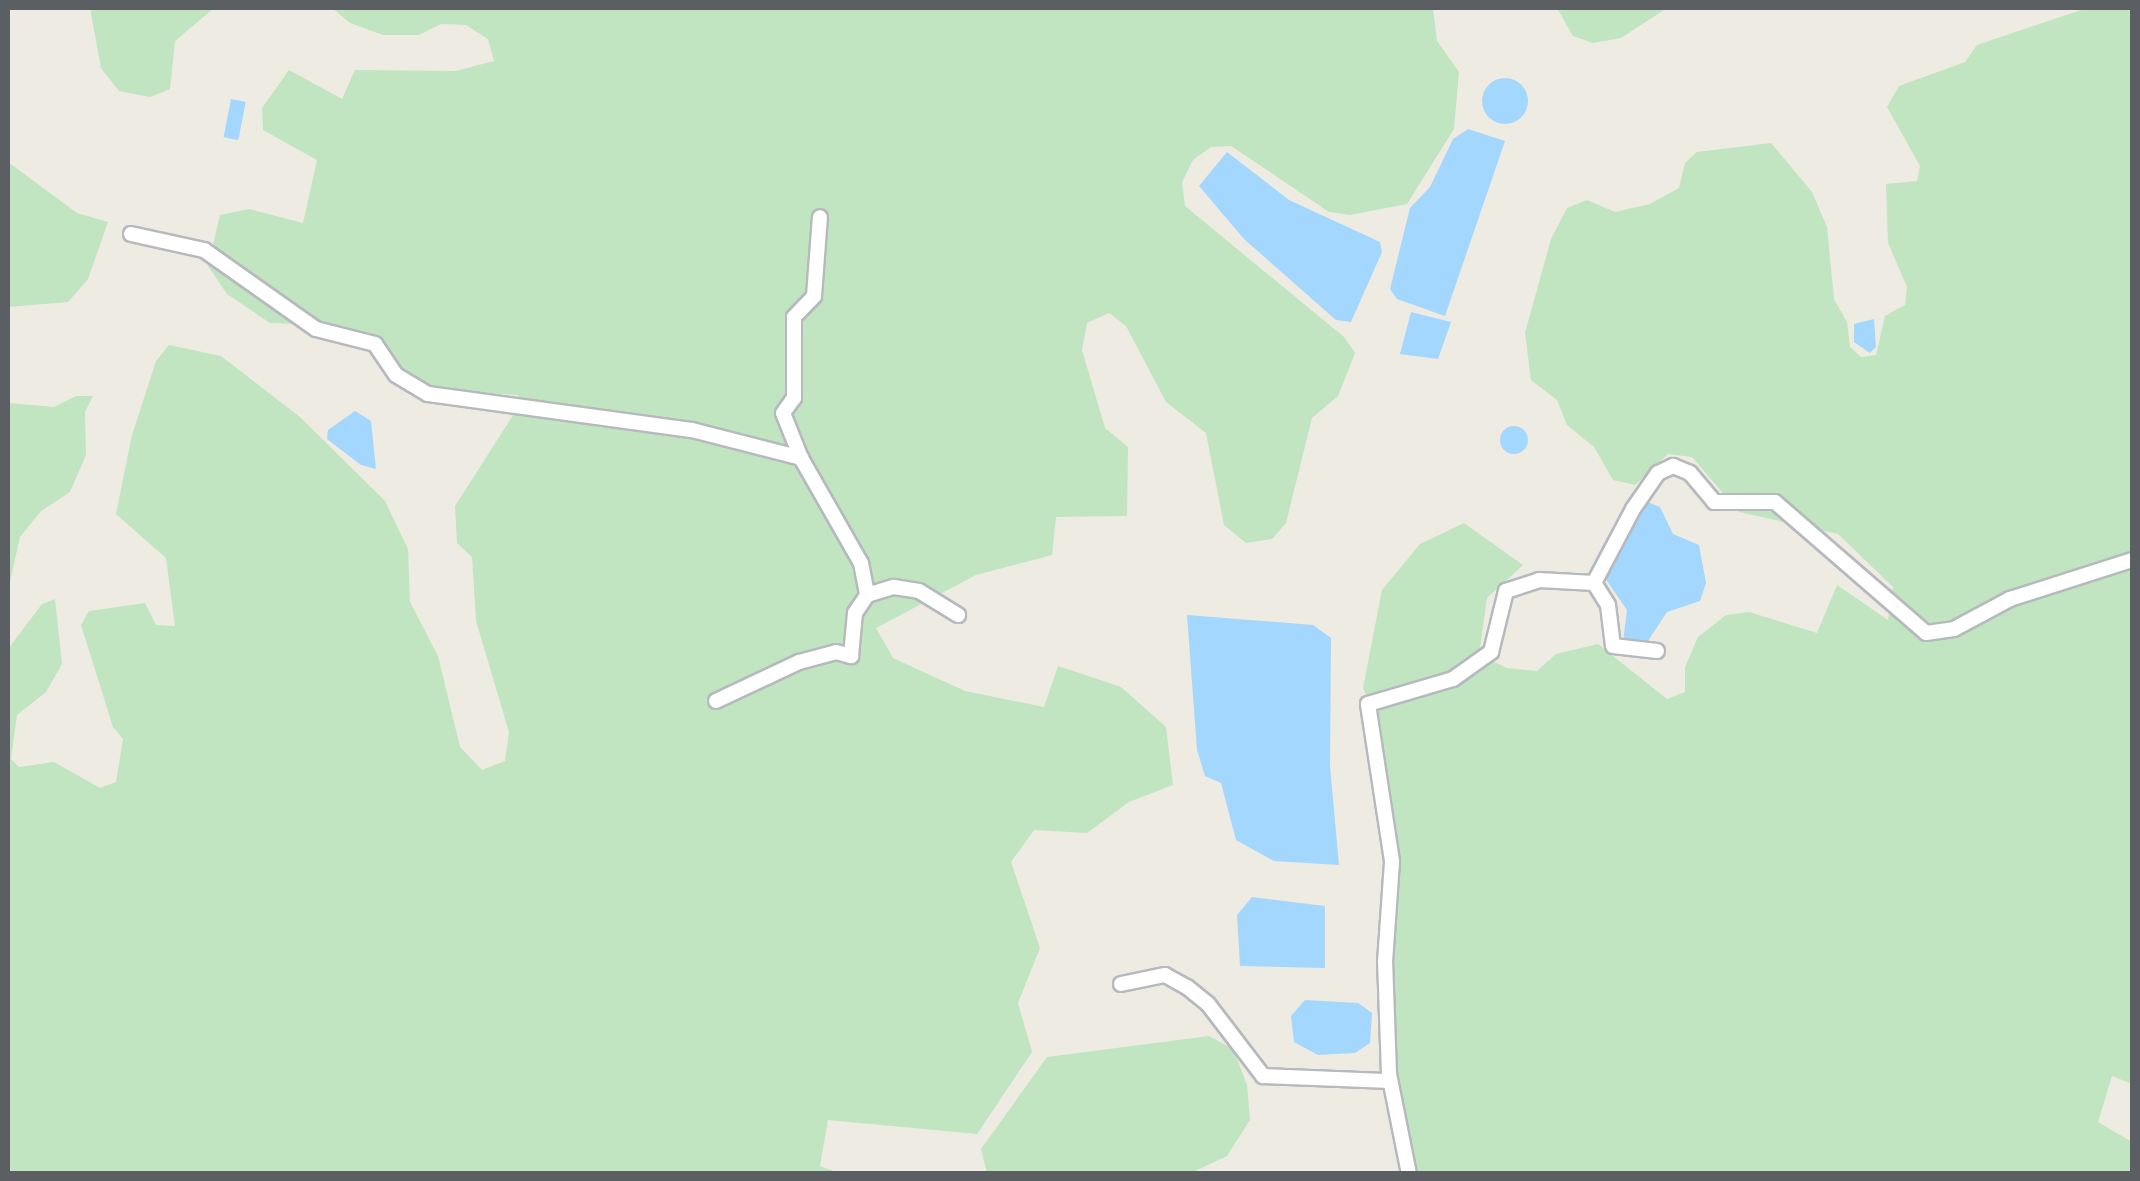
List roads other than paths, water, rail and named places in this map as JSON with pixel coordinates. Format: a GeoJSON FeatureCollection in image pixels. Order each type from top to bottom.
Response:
{"type":"FeatureCollection","features":[{"type":"Feature","properties":{"kind":"street"},"geometry":{"type":"LineString","coordinates":[[820,216],[814,296],[794,317],[794,398],[783,413],[801,458],[842,525],[867,595]]}},
{"type":"Feature","properties":{"kind":"street"},"geometry":{"type":"LineString","coordinates":[[131,234],[204,250],[316,329],[375,344],[396,375],[428,394],[692,430],[801,458]]}},
{"type":"Feature","properties":{"kind":"street"},"geometry":{"type":"LineString","coordinates":[[1594,583],[1658,473],[1673,466],[1690,473],[1714,502],[1775,502],[1926,633],[1954,629],[2010,599],[2132,560]]}},
{"type":"Feature","properties":{"kind":"street"},"geometry":{"type":"LineString","coordinates":[[1409,1174],[1390,1081],[1385,962],[1392,861],[1368,704],[1453,680],[1491,652],[1506,591],[1539,580],[1594,583]]}},
{"type":"Feature","properties":{"kind":"street"},"geometry":{"type":"LineString","coordinates":[[1594,583],[1608,605],[1613,646],[1657,651]]}},
{"type":"Feature","properties":{"kind":"street"},"geometry":{"type":"LineString","coordinates":[[716,700],[799,662],[836,652],[851,656],[855,613],[867,595],[894,587],[919,590],[958,614]]}},
{"type":"Feature","properties":{"kind":"street"},"geometry":{"type":"LineString","coordinates":[[1121,984],[1165,975],[1187,986],[1264,1076],[1390,1081]]}},
{"type":"Feature","properties":{"kind":"water"},"geometry":{"type":"Polygon","coordinates":[[[1505,78],[1521,85],[1528,101],[1521,117],[1505,124],[1489,117],[1482,101],[1489,85],[1505,78]]]}},
{"type":"Feature","properties":{"kind":"water"},"geometry":{"type":"Polygon","coordinates":[[[231,99],[246,102],[238,140],[224,137],[231,99]]]}},
{"type":"Feature","properties":{"kind":"water"},"geometry":{"type":"Polygon","coordinates":[[[1468,129],[1505,141],[1445,316],[1397,299],[1390,289],[1410,208],[1430,187],[1453,139],[1468,129]]]}},
{"type":"Feature","properties":{"kind":"water"},"geometry":{"type":"Polygon","coordinates":[[[1227,152],[1289,200],[1380,242],[1382,252],[1351,322],[1336,320],[1244,239],[1199,186],[1227,152]]]}},
{"type":"Feature","properties":{"kind":"water"},"geometry":{"type":"Polygon","coordinates":[[[1411,312],[1451,322],[1438,359],[1400,354],[1411,312]]]}},
{"type":"Feature","properties":{"kind":"water"},"geometry":{"type":"Polygon","coordinates":[[[1874,319],[1876,347],[1870,353],[1854,342],[1854,324],[1874,319]]]}},
{"type":"Feature","properties":{"kind":"water"},"geometry":{"type":"Polygon","coordinates":[[[355,411],[371,421],[376,469],[361,465],[327,439],[328,430],[355,411]]]}},
{"type":"Feature","properties":{"kind":"water"},"geometry":{"type":"Polygon","coordinates":[[[1514,426],[1524,430],[1528,440],[1524,450],[1514,454],[1504,450],[1500,440],[1504,430],[1514,426]]]}},
{"type":"Feature","properties":{"kind":"water"},"geometry":{"type":"Polygon","coordinates":[[[1648,502],[1660,507],[1673,534],[1699,545],[1706,583],[1700,601],[1667,612],[1646,644],[1623,642],[1627,610],[1605,578],[1648,502]]]}},
{"type":"Feature","properties":{"kind":"water"},"geometry":{"type":"Polygon","coordinates":[[[1187,615],[1313,625],[1331,638],[1330,766],[1339,865],[1274,861],[1236,840],[1221,783],[1205,776],[1197,750],[1187,615]]]}},
{"type":"Feature","properties":{"kind":"water"},"geometry":{"type":"Polygon","coordinates":[[[1252,897],[1325,906],[1325,968],[1240,966],[1237,915],[1252,897]]]}},
{"type":"Feature","properties":{"kind":"water"},"geometry":{"type":"Polygon","coordinates":[[[1305,1000],[1358,1003],[1372,1013],[1370,1043],[1355,1053],[1318,1055],[1294,1042],[1291,1016],[1305,1000]]]}}]}
